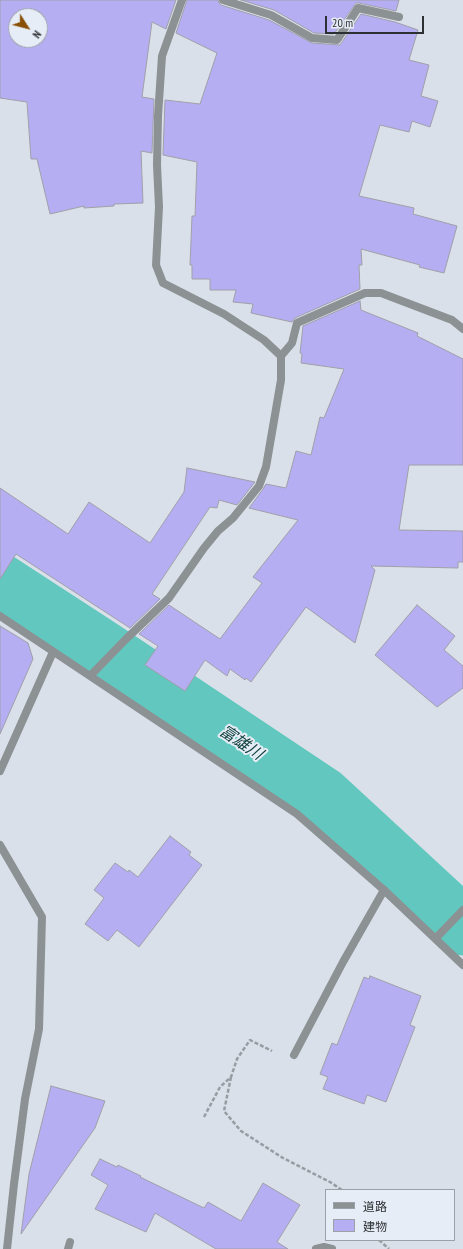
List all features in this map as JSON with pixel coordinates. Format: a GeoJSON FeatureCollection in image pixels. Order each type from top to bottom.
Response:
{"type":"FeatureCollection","features":[{"type":"Feature","properties":{"kind":"street"},"geometry":{"type":"LineString","coordinates":[[223,0],[271,15],[312,38],[337,40],[358,8],[399,17]]}},
{"type":"Feature","properties":{"kind":"street"},"geometry":{"type":"LineString","coordinates":[[180,1],[162,56],[158,116],[157,165],[159,206],[156,264],[163,283],[224,314],[264,340],[281,356]]}},
{"type":"Feature","properties":{"kind":"street"},"geometry":{"type":"LineString","coordinates":[[91,676],[126,639],[169,598],[204,548],[218,531],[233,518],[259,486],[266,467],[281,380],[281,356],[292,343],[298,323],[365,293],[381,293],[452,320],[463,329]]}},
{"type":"Feature","properties":{"kind":"street"},"geometry":{"type":"LineString","coordinates":[[0,616],[297,814],[384,890],[463,965]]}},
{"type":"Feature","properties":{"kind":"street"},"geometry":{"type":"LineString","coordinates":[[0,771],[53,652]]}},
{"type":"Feature","properties":{"kind":"street"},"geometry":{"type":"LineString","coordinates":[[0,845],[42,917],[39,1029],[25,1099],[7,1249]]}},
{"type":"Feature","properties":{"kind":"street"},"geometry":{"type":"LineString","coordinates":[[294,1055],[343,962],[384,890]]}},
{"type":"Feature","properties":{"kind":"street"},"geometry":{"type":"LineString","coordinates":[[436,938],[463,910]]}},
{"type":"Feature","properties":{"kind":"street"},"geometry":{"type":"LineString","coordinates":[[316,1249],[324,1247],[332,1249]]}},
{"type":"Feature","properties":{"kind":"path"},"geometry":{"type":"LineString","coordinates":[[294,1055],[281,1055],[250,1040],[237,1059],[231,1076],[224,1111],[241,1131],[283,1158],[340,1189]]}},
{"type":"Feature","properties":{"kind":"path"},"geometry":{"type":"LineString","coordinates":[[204,1117],[220,1087],[231,1076]]}},
{"type":"Feature","properties":{"kind":"path"},"geometry":{"type":"LineString","coordinates":[[380,1241],[389,1249]]}},
{"type":"Feature","properties":{"kind":"building"},"geometry":{"type":"Polygon","coordinates":[[[0,0],[176,0],[166,29],[152,22],[142,97],[154,99],[152,153],[141,151],[143,203],[114,204],[114,206],[84,208],[84,206],[50,214],[37,159],[31,159],[27,102],[0,98],[0,0]]]}},
{"type":"Feature","properties":{"kind":"building"},"geometry":{"type":"Polygon","coordinates":[[[187,0],[218,0],[221,5],[269,20],[312,43],[340,45],[361,14],[395,22],[418,30],[409,60],[429,65],[421,96],[438,101],[430,127],[412,121],[409,132],[380,125],[359,196],[414,208],[413,214],[457,226],[444,273],[361,249],[362,265],[359,265],[360,289],[295,318],[292,322],[251,313],[253,304],[233,302],[236,290],[210,290],[210,279],[192,279],[192,265],[190,265],[192,216],[195,216],[197,162],[163,155],[165,100],[200,104],[217,53],[176,33],[187,0]]]}},
{"type":"Feature","properties":{"kind":"building"},"geometry":{"type":"Polygon","coordinates":[[[241,0],[399,0],[396,11],[356,3],[334,34],[314,33],[274,10],[241,0]]]}},
{"type":"Feature","properties":{"kind":"building"},"geometry":{"type":"Polygon","coordinates":[[[360,301],[361,310],[418,333],[417,336],[463,359],[463,465],[409,465],[399,530],[463,531],[463,562],[458,562],[458,568],[371,566],[375,570],[355,643],[306,607],[251,682],[246,678],[245,680],[230,669],[227,676],[205,660],[185,691],[145,665],[158,646],[139,634],[169,605],[220,639],[262,583],[253,577],[298,520],[249,508],[266,484],[286,488],[296,451],[311,455],[320,417],[324,418],[344,369],[301,363],[302,354],[300,353],[303,326],[360,301]]]}},
{"type":"Feature","properties":{"kind":"building"},"geometry":{"type":"Polygon","coordinates":[[[187,468],[255,482],[237,505],[219,500],[217,508],[210,507],[152,594],[160,599],[130,628],[16,554],[0,579],[0,488],[68,534],[89,502],[150,543],[184,492],[187,468]]]}},
{"type":"Feature","properties":{"kind":"building"},"geometry":{"type":"Polygon","coordinates":[[[417,605],[455,636],[444,650],[463,666],[463,688],[437,707],[375,655],[417,605]]]}},
{"type":"Feature","properties":{"kind":"building"},"geometry":{"type":"Polygon","coordinates":[[[0,626],[28,643],[33,659],[0,734],[0,626]]]}},
{"type":"Feature","properties":{"kind":"building"},"geometry":{"type":"Polygon","coordinates":[[[170,836],[191,852],[189,855],[202,865],[139,947],[117,930],[108,941],[85,924],[104,898],[94,890],[115,863],[128,872],[129,870],[138,877],[170,836]]]}},
{"type":"Feature","properties":{"kind":"building"},"geometry":{"type":"Polygon","coordinates":[[[370,976],[421,996],[410,1025],[415,1027],[386,1102],[367,1095],[364,1104],[323,1089],[328,1077],[320,1074],[332,1043],[337,1045],[364,977],[369,979],[370,976]]]}},
{"type":"Feature","properties":{"kind":"building"},"geometry":{"type":"Polygon","coordinates":[[[51,1086],[105,1101],[95,1128],[21,1234],[29,1174],[51,1086]]]}},
{"type":"Feature","properties":{"kind":"building"},"geometry":{"type":"Polygon","coordinates":[[[100,1159],[117,1167],[118,1165],[204,1208],[208,1202],[241,1221],[263,1183],[300,1205],[277,1242],[288,1249],[216,1249],[155,1213],[146,1232],[95,1209],[108,1185],[91,1175],[100,1159]]]}},
{"type":"Feature","properties":{"kind":"waterway","name":"富雄川"},"geometry":{"type":"LineString","coordinates":[[0,583],[322,796],[463,926]]}}]}
